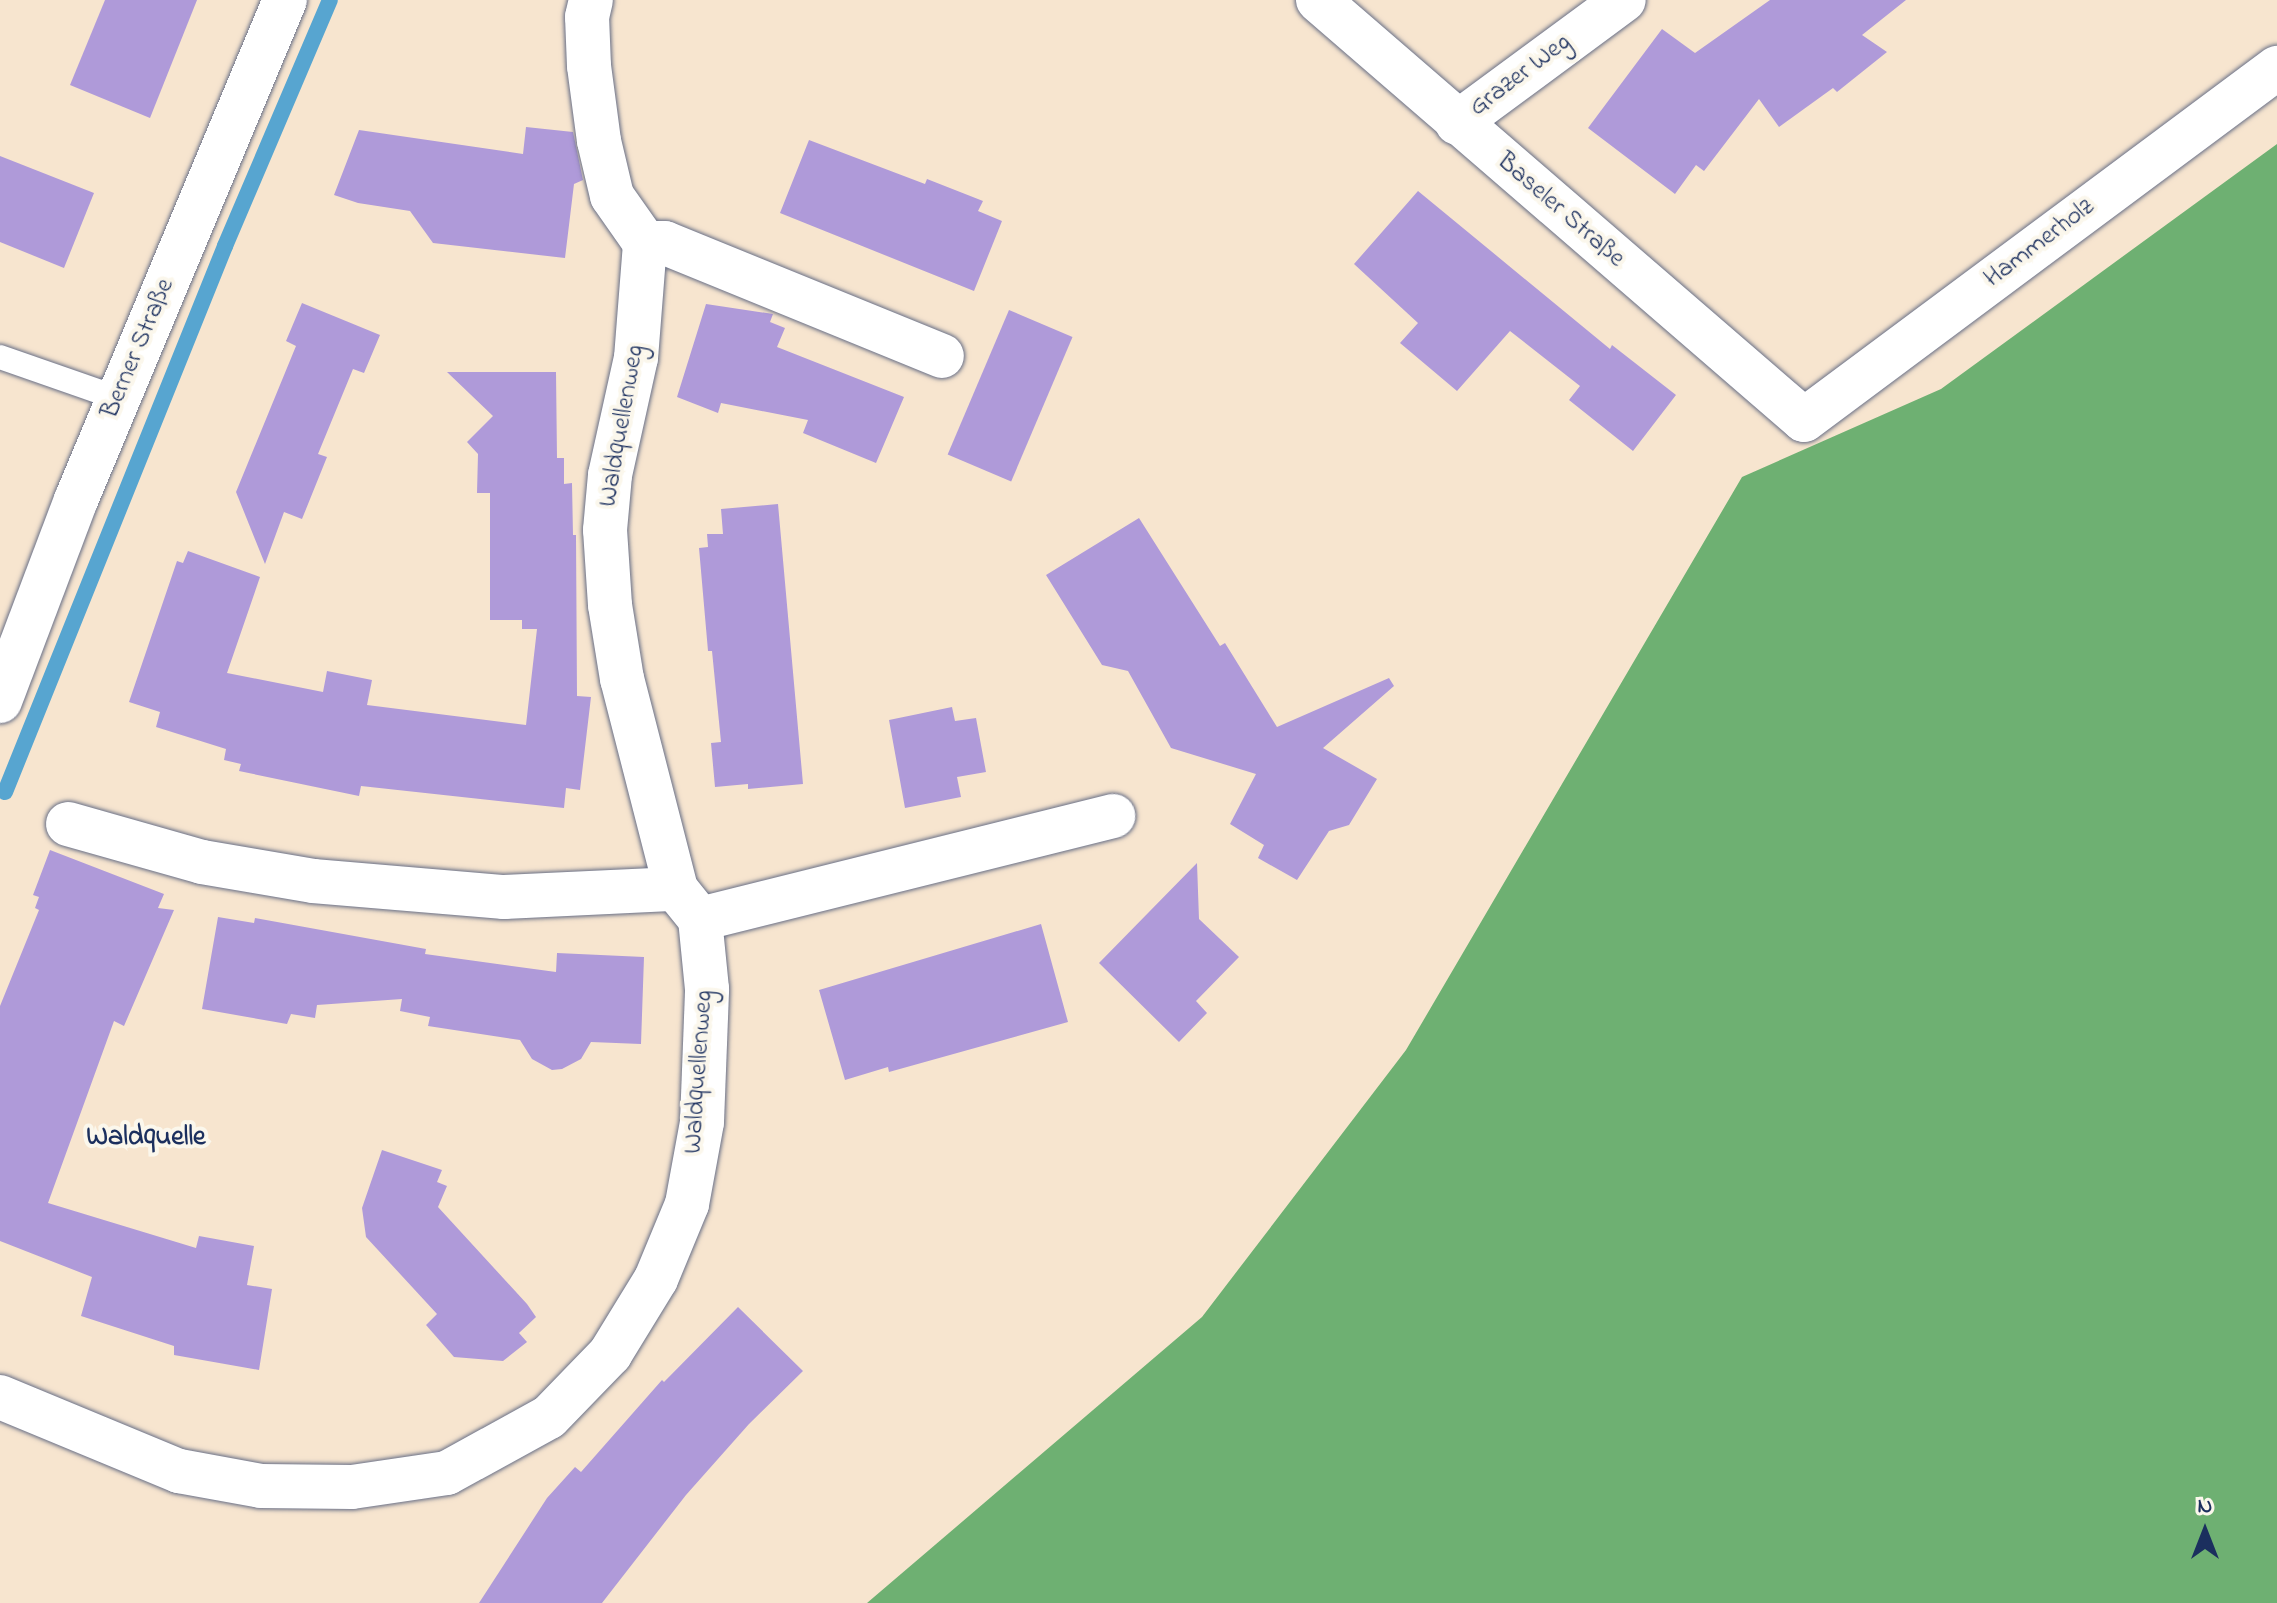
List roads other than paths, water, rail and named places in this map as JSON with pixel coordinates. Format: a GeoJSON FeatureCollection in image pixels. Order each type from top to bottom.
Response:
{"type":"FeatureCollection","features":[{"type":"Feature","properties":{"kind":"street","name":"Berner Straße"},"geometry":{"type":"LineString","coordinates":[[0,701],[118,398],[285,0]]}},
{"type":"Feature","properties":{"kind":"street"},"geometry":{"type":"LineString","coordinates":[[591,0],[587,17],[589,66],[599,141],[612,196],[645,243],[665,243],[942,356]]}},
{"type":"Feature","properties":{"kind":"street","name":"Baseler Straße"},"geometry":{"type":"LineString","coordinates":[[1318,0],[1804,420]]}},
{"type":"Feature","properties":{"kind":"street","name":"Grazer Weg"},"geometry":{"type":"LineString","coordinates":[[1457,123],[1624,0]]}},
{"type":"Feature","properties":{"kind":"street","name":"Hammerholz"},"geometry":{"type":"LineString","coordinates":[[1804,420],[2277,68]]}},
{"type":"Feature","properties":{"kind":"street","name":"Waldquellenweg"},"geometry":{"type":"LineString","coordinates":[[0,1397],[179,1471],[261,1486],[352,1487],[447,1473],[549,1417],[610,1354],[656,1279],[687,1204],[702,1122],[707,989],[688,904],[622,679],[610,605],[605,530],[610,475],[636,358],[645,243]]}},
{"type":"Feature","properties":{"kind":"street"},"geometry":{"type":"LineString","coordinates":[[68,824],[202,862],[313,881],[504,897],[688,904],[1113,816]]}},
{"type":"Feature","properties":{"kind":"lane"},"geometry":{"type":"LineString","coordinates":[[0,357],[118,398]]}},
{"type":"Feature","properties":{"kind":"waterway"},"geometry":{"type":"LineString","coordinates":[[5,792],[225,246],[330,0]]}},
{"type":"Feature","properties":{"kind":"district","name":"Waldquelle"},"geometry":{"type":"Point","coordinates":[146,1138]}}]}
